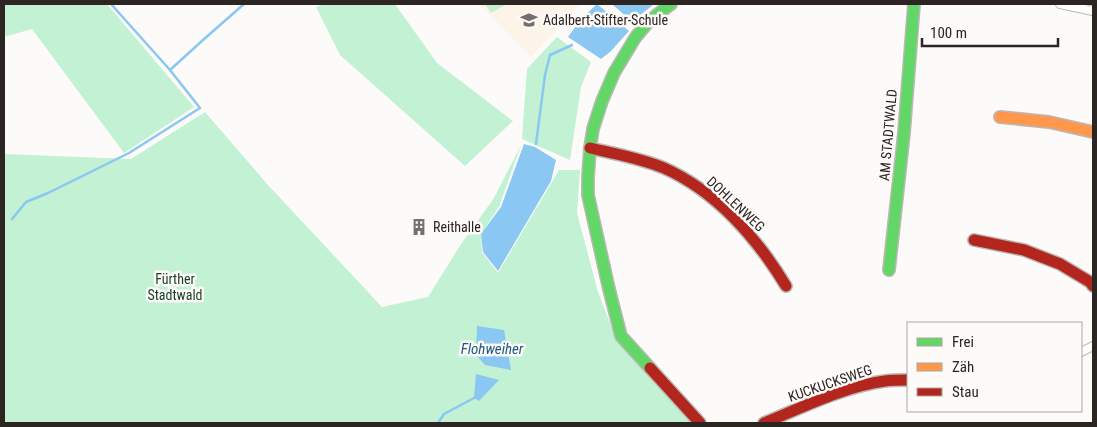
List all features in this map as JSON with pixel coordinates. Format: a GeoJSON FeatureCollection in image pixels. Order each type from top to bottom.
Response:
{"type":"FeatureCollection","features":[{"type":"Feature","properties":{"kind":"street"},"geometry":{"type":"LineString","coordinates":[[671,4],[649,21],[636,38],[614,74],[602,100],[593,129],[590,148],[588,195],[621,336],[700,423]]}},
{"type":"Feature","properties":{"kind":"street","name":"AM STADTWALD"},"geometry":{"type":"LineString","coordinates":[[889,270],[904,133],[914,4]]}},
{"type":"Feature","properties":{"kind":"street"},"geometry":{"type":"LineString","coordinates":[[1060,4],[1092,9]]}},
{"type":"Feature","properties":{"kind":"street"},"geometry":{"type":"LineString","coordinates":[[1000,117],[1049,122],[1093,132]]}},
{"type":"Feature","properties":{"kind":"street","name":"DOHLENWEG"},"geometry":{"type":"LineString","coordinates":[[590,148],[645,161],[674,173],[699,188],[726,211],[760,247],[786,286]]}},
{"type":"Feature","properties":{"kind":"street"},"geometry":{"type":"LineString","coordinates":[[974,240],[1024,250],[1060,264],[1090,282],[1093,286]]}},
{"type":"Feature","properties":{"kind":"street","name":"KUCKUCKSWEG"},"geometry":{"type":"LineString","coordinates":[[764,423],[829,396],[858,387],[884,380],[907,380]]}},
{"type":"Feature","properties":{"kind":"shaded area","name":"Adalbert-Stifter-Schule"},"geometry":{"type":"Polygon","coordinates":[[[479,4],[580,4],[531,57],[479,4]]]}},
{"type":"Feature","properties":{"kind":"green space"},"geometry":{"type":"Polygon","coordinates":[[[4,4],[107,4],[194,107],[124,153],[32,29],[4,37],[4,4]]]}},
{"type":"Feature","properties":{"kind":"green space"},"geometry":{"type":"Polygon","coordinates":[[[324,4],[395,4],[437,63],[513,121],[465,166],[340,55],[316,7],[324,4]]]}},
{"type":"Feature","properties":{"kind":"green space"},"geometry":{"type":"Polygon","coordinates":[[[485,4],[507,4],[491,13],[485,4]]]}},
{"type":"Feature","properties":{"kind":"green space"},"geometry":{"type":"Polygon","coordinates":[[[557,37],[591,62],[581,87],[570,160],[522,139],[527,69],[557,37]]]}},
{"type":"Feature","properties":{"kind":"green space","name":"Fürther Stadtwald"},"geometry":{"type":"Polygon","coordinates":[[[205,112],[268,185],[382,307],[428,297],[461,244],[494,198],[521,145],[499,207],[481,234],[482,252],[498,273],[559,170],[580,170],[577,213],[598,292],[616,339],[693,423],[4,423],[4,154],[131,159],[205,112]]]}},
{"type":"Feature","properties":{"kind":"water"},"geometry":{"type":"Polygon","coordinates":[[[597,4],[629,31],[601,59],[568,37],[581,19],[597,4]]]}},
{"type":"Feature","properties":{"kind":"water"},"geometry":{"type":"Polygon","coordinates":[[[612,4],[654,4],[638,17],[629,19],[612,4]]]}},
{"type":"Feature","properties":{"kind":"water"},"geometry":{"type":"Polygon","coordinates":[[[524,144],[535,147],[556,160],[551,181],[498,271],[483,252],[481,234],[501,207],[524,144]]]}},
{"type":"Feature","properties":{"kind":"water","name":"Flohweiher"},"geometry":{"type":"Polygon","coordinates":[[[477,326],[504,330],[511,370],[485,365],[476,355],[477,326]]]}},
{"type":"Feature","properties":{"kind":"water","name":"Flohweiher"},"geometry":{"type":"Polygon","coordinates":[[[476,374],[499,380],[479,401],[474,398],[476,374]]]}},
{"type":"Feature","properties":{"kind":"waterway"},"geometry":{"type":"LineString","coordinates":[[111,4],[170,70]]}},
{"type":"Feature","properties":{"kind":"waterway"},"geometry":{"type":"LineString","coordinates":[[12,219],[26,202],[129,153],[200,108],[170,70],[244,4]]}},
{"type":"Feature","properties":{"kind":"waterway"},"geometry":{"type":"LineString","coordinates":[[536,144],[545,75],[550,55],[572,45]]}},
{"type":"Feature","properties":{"kind":"waterway"},"geometry":{"type":"LineString","coordinates":[[438,423],[444,414],[474,398]]}},
{"type":"Feature","properties":{"kind":"traffic: fast"},"geometry":{"type":"LineString","coordinates":[[650,368],[621,336],[588,195],[588,178],[593,129],[614,73],[635,38],[649,21],[671,4]]}},
{"type":"Feature","properties":{"kind":"traffic: fast"},"geometry":{"type":"LineString","coordinates":[[889,270],[904,133],[914,4]]}},
{"type":"Feature","properties":{"kind":"traffic: slow"},"geometry":{"type":"LineString","coordinates":[[1000,117],[1049,122],[1093,132]]}},
{"type":"Feature","properties":{"kind":"traffic: jam"},"geometry":{"type":"LineString","coordinates":[[590,148],[627,156],[664,168],[701,189],[734,218],[762,251],[786,286]]}},
{"type":"Feature","properties":{"kind":"traffic: jam"},"geometry":{"type":"LineString","coordinates":[[974,240],[1024,250],[1060,264],[1090,282],[1093,286]]}},
{"type":"Feature","properties":{"kind":"traffic: jam"},"geometry":{"type":"LineString","coordinates":[[650,368],[700,423]]}},
{"type":"Feature","properties":{"kind":"traffic: jam"},"geometry":{"type":"LineString","coordinates":[[764,423],[823,398],[854,388],[885,381],[907,380]]}},
{"type":"Feature","properties":{"kind":"place","name":"Adalbert-Stifter-Schule"},"geometry":{"type":"Point","coordinates":[529,20]}},
{"type":"Feature","properties":{"kind":"place","name":"Reithalle"},"geometry":{"type":"Point","coordinates":[419,227]}}]}
